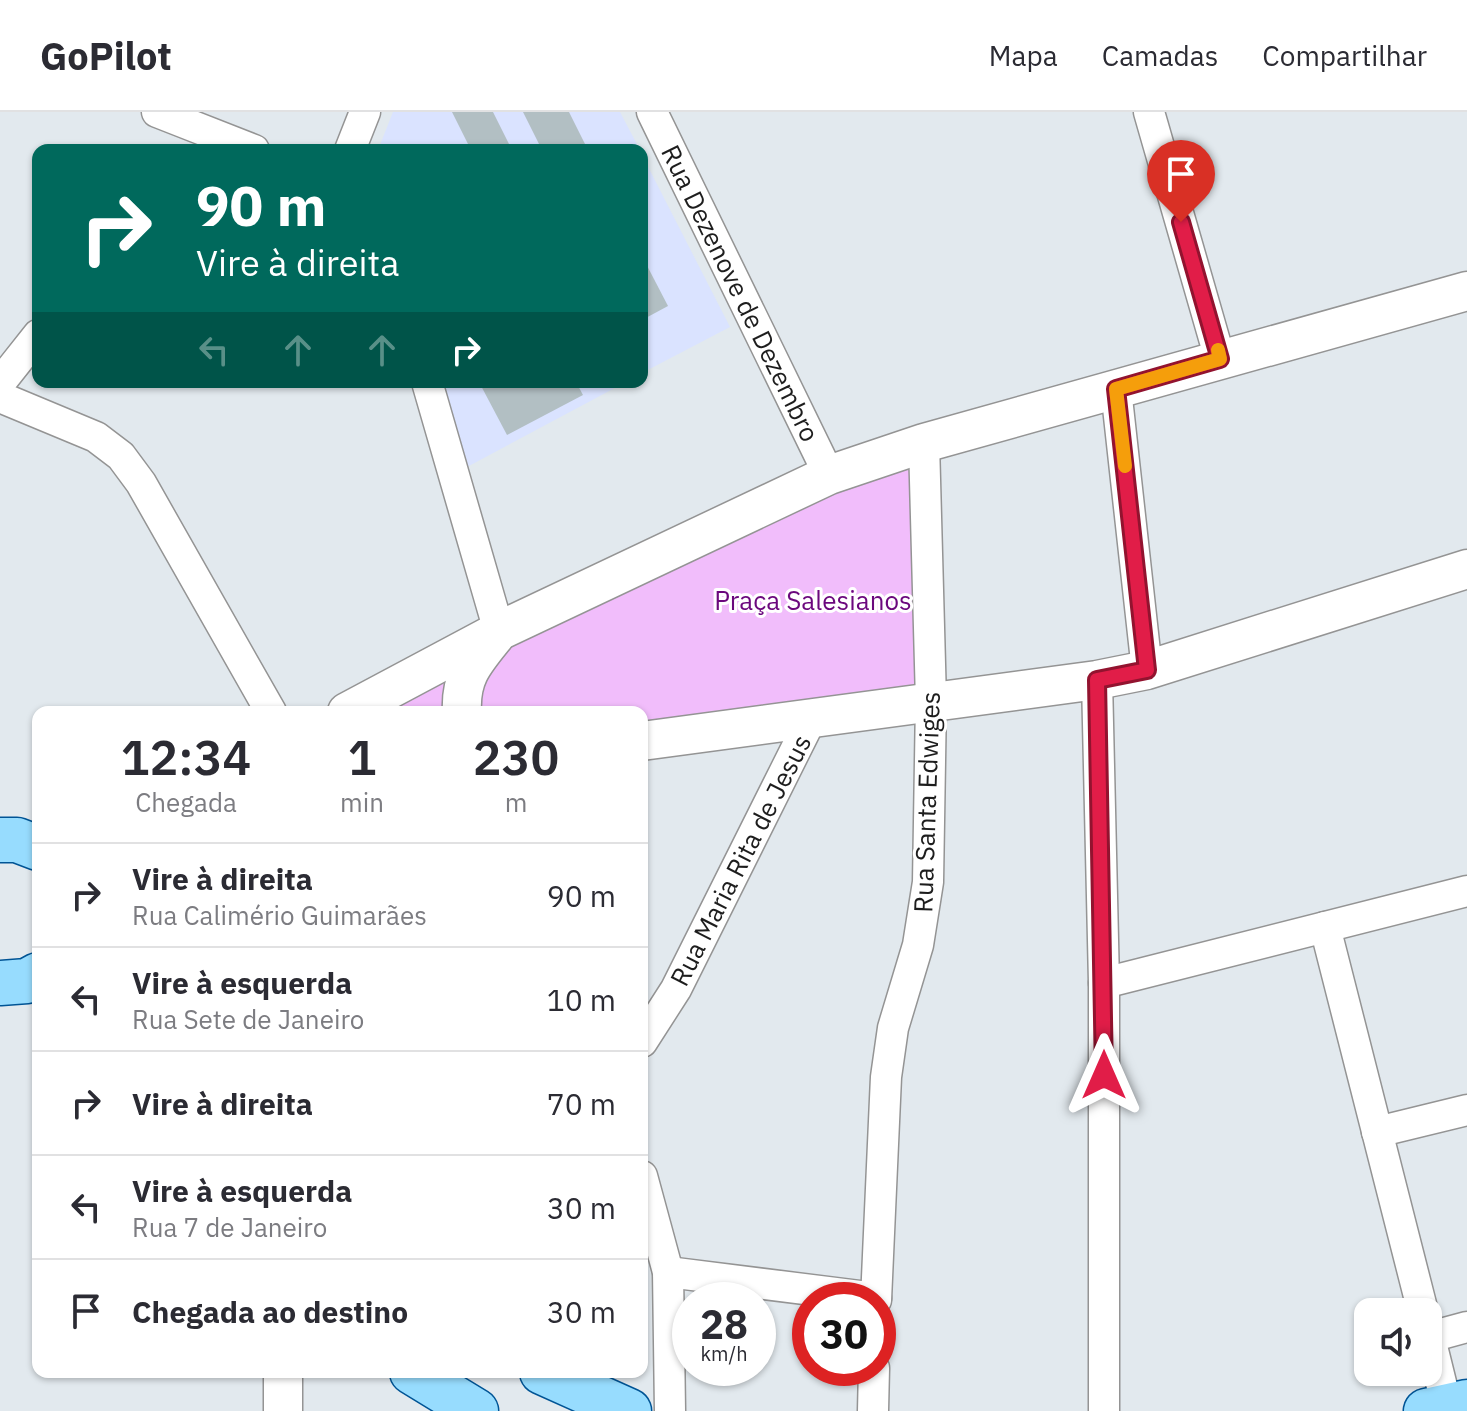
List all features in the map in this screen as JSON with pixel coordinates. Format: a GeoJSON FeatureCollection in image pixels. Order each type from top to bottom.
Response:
{"type":"FeatureCollection","features":[{"type":"Feature","properties":{"kind":"main road"},"geometry":{"type":"LineString","coordinates":[[0,840],[17,840],[32,846]]}},
{"type":"Feature","properties":{"kind":"main road"},"geometry":{"type":"LineString","coordinates":[[422,1378],[476,1411]]}},
{"type":"Feature","properties":{"kind":"main road"},"geometry":{"type":"LineString","coordinates":[[555,1378],[629,1411]]}},
{"type":"Feature","properties":{"kind":"street"},"geometry":{"type":"LineString","coordinates":[[157,112],[194,140],[218,144]]}},
{"type":"Feature","properties":{"kind":"street"},"geometry":{"type":"LineString","coordinates":[[352,144],[365,112]]}},
{"type":"Feature","properties":{"kind":"street","name":"Rua Dezenove de Dezembro"},"geometry":{"type":"LineString","coordinates":[[652,112],[829,475]]}},
{"type":"Feature","properties":{"kind":"street"},"geometry":{"type":"LineString","coordinates":[[1149,112],[1220,359]]}},
{"type":"Feature","properties":{"kind":"street"},"geometry":{"type":"LineString","coordinates":[[358,706],[499,631],[829,475],[924,443],[1467,291]]}},
{"type":"Feature","properties":{"kind":"street"},"geometry":{"type":"LineString","coordinates":[[0,383],[32,343]]}},
{"type":"Feature","properties":{"kind":"street"},"geometry":{"type":"LineString","coordinates":[[429,388],[499,631]]}},
{"type":"Feature","properties":{"kind":"street"},"geometry":{"type":"LineString","coordinates":[[1116,389],[1147,670]]}},
{"type":"Feature","properties":{"kind":"street"},"geometry":{"type":"LineString","coordinates":[[0,397],[96,437],[121,456],[141,483],[268,706]]}},
{"type":"Feature","properties":{"kind":"street","name":"Rua Santa Edwiges"},"geometry":{"type":"LineString","coordinates":[[877,1282],[886,1077],[893,1028],[918,945],[928,882],[931,701],[924,443]]}},
{"type":"Feature","properties":{"kind":"street"},"geometry":{"type":"LineString","coordinates":[[648,740],[1097,680],[1147,670],[1467,569]]}},
{"type":"Feature","properties":{"kind":"street"},"geometry":{"type":"LineString","coordinates":[[462,706],[462,685],[472,663],[499,631]]}},
{"type":"Feature","properties":{"kind":"street"},"geometry":{"type":"LineString","coordinates":[[1097,680],[1104,983],[1104,1411]]}},
{"type":"Feature","properties":{"kind":"street","name":"Rua Maria Rita de Jesus"},"geometry":{"type":"LineString","coordinates":[[648,1033],[676,989],[812,717]]}},
{"type":"Feature","properties":{"kind":"street"},"geometry":{"type":"LineString","coordinates":[[1104,983],[1467,891]]}},
{"type":"Feature","properties":{"kind":"street"},"geometry":{"type":"LineString","coordinates":[[1325,927],[1420,1298]]}},
{"type":"Feature","properties":{"kind":"street"},"geometry":{"type":"LineString","coordinates":[[1377,1132],[1467,1110]]}},
{"type":"Feature","properties":{"kind":"street"},"geometry":{"type":"LineString","coordinates":[[648,1198],[668,1272],[670,1411]]}},
{"type":"Feature","properties":{"kind":"street"},"geometry":{"type":"LineString","coordinates":[[668,1272],[792,1288]]}},
{"type":"Feature","properties":{"kind":"street"},"geometry":{"type":"LineString","coordinates":[[1442,1326],[1467,1327]]}},
{"type":"Feature","properties":{"kind":"street"},"geometry":{"type":"LineString","coordinates":[[283,1378],[283,1411]]}},
{"type":"Feature","properties":{"kind":"street"},"geometry":{"type":"LineString","coordinates":[[873,1411],[874,1386]]}},
{"type":"Feature","properties":{"kind":"street"},"geometry":{"type":"LineString","coordinates":[[1442,1386],[1447,1407]]}},
{"type":"Feature","properties":{"kind":"shaded area"},"geometry":{"type":"Polygon","coordinates":[[[393,112],[620,112],[637,144],[380,144],[393,112]]]}},
{"type":"Feature","properties":{"kind":"shaded area"},"geometry":{"type":"Polygon","coordinates":[[[648,167],[730,327],[648,370],[648,167]]]}},
{"type":"Feature","properties":{"kind":"shaded area"},"geometry":{"type":"Polygon","coordinates":[[[442,388],[615,388],[467,467],[442,388]]]}},
{"type":"Feature","properties":{"kind":"green space","name":"Praça Salesianos"},"geometry":{"type":"Polygon","coordinates":[[[916,454],[922,691],[648,731],[648,706],[371,706],[916,454]]]}},
{"type":"Feature","properties":{"kind":"building"},"geometry":{"type":"Polygon","coordinates":[[[452,112],[493,112],[509,144],[468,144],[452,112]]]}},
{"type":"Feature","properties":{"kind":"building"},"geometry":{"type":"Polygon","coordinates":[[[523,112],[569,112],[585,144],[539,144],[523,112]]]}},
{"type":"Feature","properties":{"kind":"building"},"geometry":{"type":"Polygon","coordinates":[[[648,268],[668,306],[648,317],[648,268]]]}},
{"type":"Feature","properties":{"kind":"building"},"geometry":{"type":"Polygon","coordinates":[[[482,388],[579,388],[583,395],[507,435],[482,388]]]}},
{"type":"Feature","properties":{"kind":"slow traffic"},"geometry":{"type":"LineString","coordinates":[[1125,466],[1116,389],[1220,359],[1218,350]]}},
{"type":"Feature","properties":{"kind":"route"},"geometry":{"type":"LineString","coordinates":[[1104,1075],[1097,680],[1147,670],[1116,389],[1220,359],[1181,222]]}}]}
